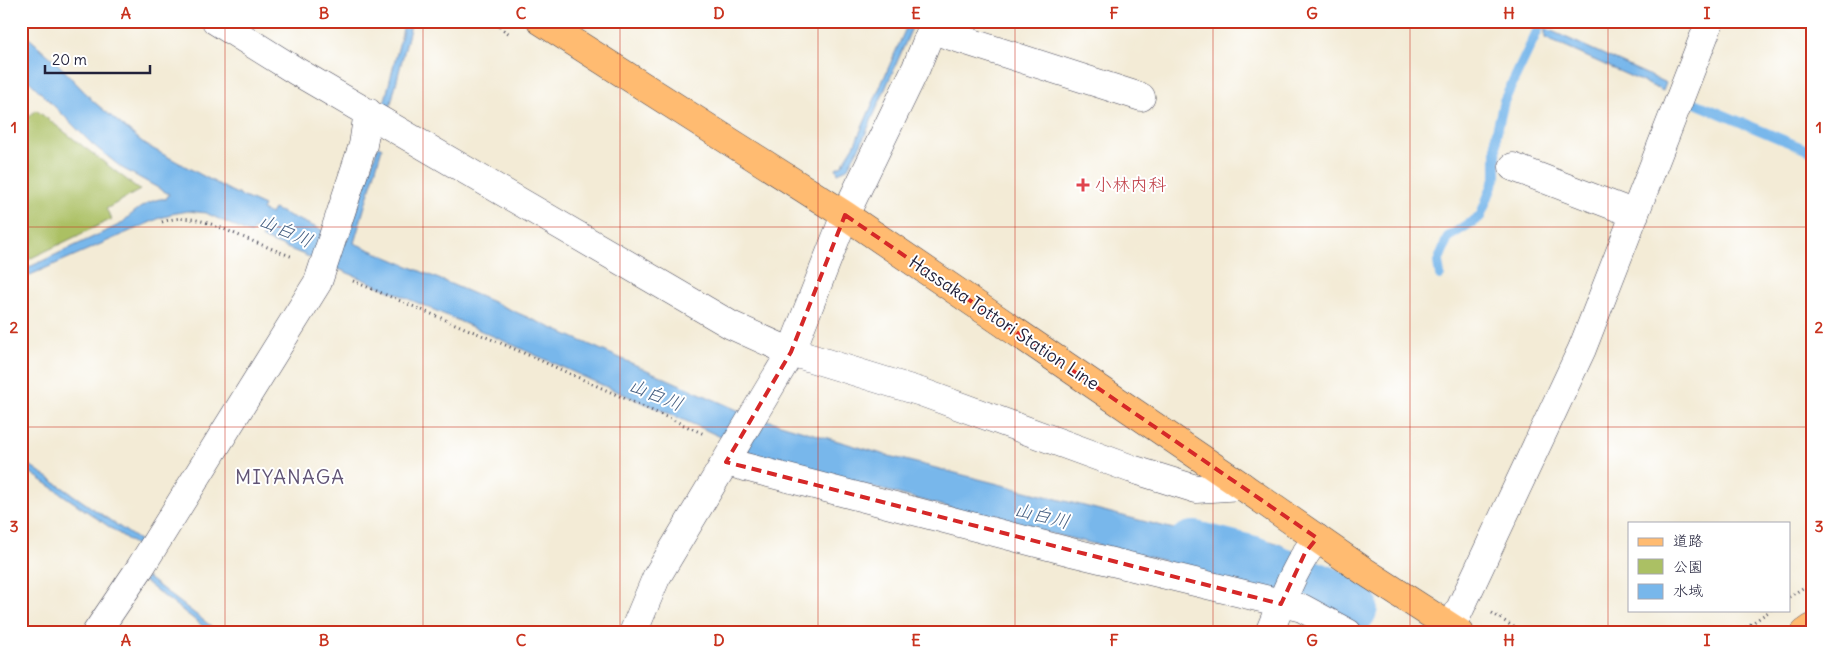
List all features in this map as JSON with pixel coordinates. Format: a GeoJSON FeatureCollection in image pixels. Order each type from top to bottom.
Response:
{"type":"FeatureCollection","features":[{"type":"Feature","properties":{"kind":"main road","name":"Hassaka Tottori Station Line"},"geometry":{"type":"LineString","coordinates":[[541,21],[846,215],[1364,571],[1456,630]]}},
{"type":"Feature","properties":{"kind":"main road"},"geometry":{"type":"LineString","coordinates":[[1805,633],[1812,628]]}},
{"type":"Feature","properties":{"kind":"street"},"geometry":{"type":"LineString","coordinates":[[216,21],[296,71],[528,208],[731,324],[791,352],[921,392],[1132,469],[1196,489],[1242,486]]}},
{"type":"Feature","properties":{"kind":"street"},"geometry":{"type":"LineString","coordinates":[[1456,630],[1582,349],[1710,21]]}},
{"type":"Feature","properties":{"kind":"street"},"geometry":{"type":"LineString","coordinates":[[633,633],[656,578],[791,352],[846,215],[934,26],[1141,97]]}},
{"type":"Feature","properties":{"kind":"street"},"geometry":{"type":"LineString","coordinates":[[96,633],[140,568],[318,282],[363,145],[368,112]]}},
{"type":"Feature","properties":{"kind":"street"},"geometry":{"type":"LineString","coordinates":[[1513,167],[1635,214]]}},
{"type":"Feature","properties":{"kind":"street"},"geometry":{"type":"LineString","coordinates":[[730,455],[1071,552],[1302,608],[1348,633]]}},
{"type":"Feature","properties":{"kind":"street"},"geometry":{"type":"LineString","coordinates":[[1269,633],[1304,553],[1317,538]]}},
{"type":"Feature","properties":{"kind":"path"},"geometry":{"type":"LineString","coordinates":[[162,222],[181,218],[197,219],[212,223],[323,268],[517,350],[730,455]]}},
{"type":"Feature","properties":{"kind":"path"},"geometry":{"type":"LineString","coordinates":[[1790,596],[1812,582]]}},
{"type":"Feature","properties":{"kind":"path"},"geometry":{"type":"LineString","coordinates":[[1738,633],[1767,612]]}},
{"type":"Feature","properties":{"kind":"highlighted area"},"geometry":{"type":"Polygon","coordinates":[[[845,215],[1317,538],[1305,553],[1281,604],[726,462],[791,352],[845,215]]]}},
{"type":"Feature","properties":{"kind":"green space"},"geometry":{"type":"Polygon","coordinates":[[[36,110],[140,190],[106,209],[112,219],[21,263],[21,192],[28,189],[21,181],[21,124],[36,110]]]}},
{"type":"Feature","properties":{"kind":"water"},"geometry":{"type":"Polygon","coordinates":[[[405,21],[412,21],[388,115],[382,112],[405,21]]]}},
{"type":"Feature","properties":{"kind":"water"},"geometry":{"type":"Polygon","coordinates":[[[909,21],[915,21],[861,144],[847,169],[838,173],[836,168],[842,165],[854,146],[909,21]]]}},
{"type":"Feature","properties":{"kind":"water"},"geometry":{"type":"Polygon","coordinates":[[[1545,28],[1666,83],[1663,91],[1545,38],[1545,28]]]}},
{"type":"Feature","properties":{"kind":"water"},"geometry":{"type":"Polygon","coordinates":[[[21,31],[56,62],[94,102],[146,145],[231,191],[264,206],[262,210],[271,214],[274,209],[347,241],[378,146],[382,148],[354,243],[742,412],[889,456],[1205,537],[1239,545],[1270,541],[1283,545],[1283,557],[1279,571],[1271,586],[1023,527],[759,457],[698,426],[346,272],[262,238],[263,233],[254,229],[251,234],[206,213],[188,211],[171,214],[21,279],[21,271],[121,224],[148,203],[166,199],[169,194],[122,168],[91,143],[21,73],[21,31]]]}},
{"type":"Feature","properties":{"kind":"water"},"geometry":{"type":"Polygon","coordinates":[[[21,459],[143,543],[140,548],[21,466],[21,459]]]}},
{"type":"Feature","properties":{"kind":"water"},"geometry":{"type":"Polygon","coordinates":[[[147,577],[220,633],[212,633],[144,581],[147,577]]]}},
{"type":"Feature","properties":{"kind":"waterway"},"geometry":{"type":"LineString","coordinates":[[1440,275],[1438,262],[1448,237],[1480,217],[1496,176],[1496,135],[1504,101],[1542,21]]}},
{"type":"Feature","properties":{"kind":"waterway"},"geometry":{"type":"LineString","coordinates":[[1695,103],[1812,152]]}},
{"type":"Feature","properties":{"kind":"waterway","name":"山白川"},"geometry":{"type":"LineString","coordinates":[[1194,552],[1249,566],[1347,606]]}},
{"type":"Feature","properties":{"kind":"place","name":"小林内科"},"geometry":{"type":"Point","coordinates":[1083,185]}},
{"type":"Feature","properties":{"kind":"district","name":"MIYANAGA"},"geometry":{"type":"Point","coordinates":[290,477]}}]}
